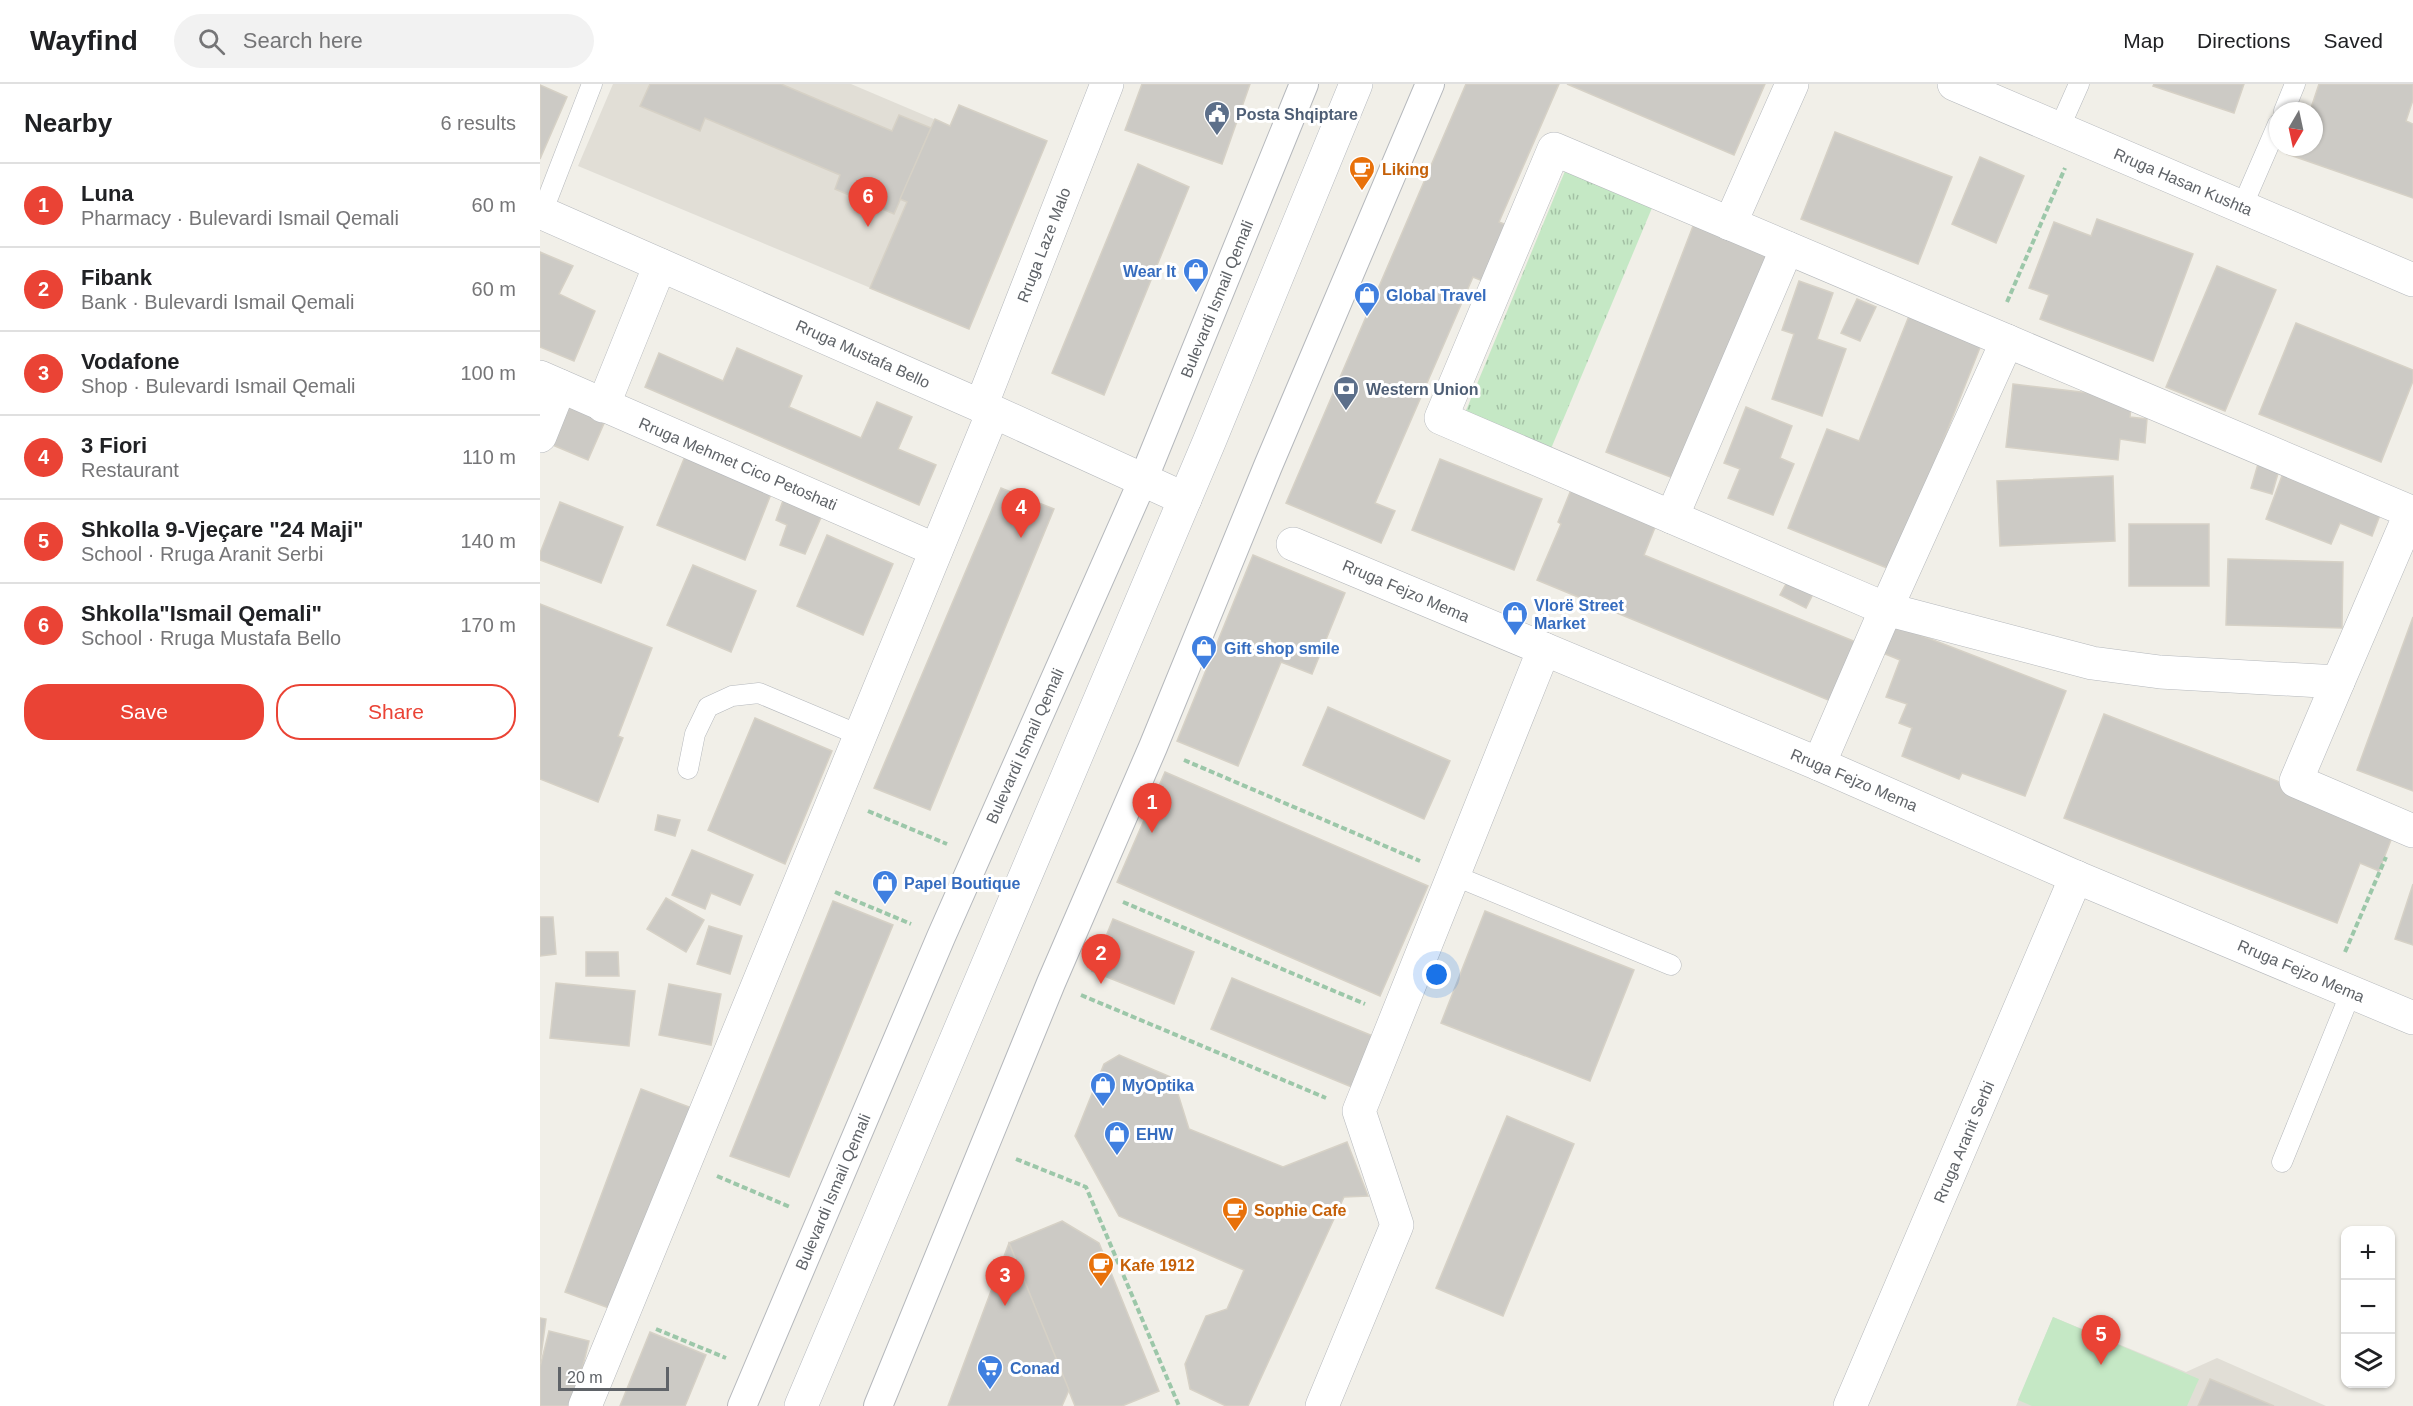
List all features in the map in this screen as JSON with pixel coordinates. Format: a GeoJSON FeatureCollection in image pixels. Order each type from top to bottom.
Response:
{"type":"FeatureCollection","features":[{"type":"Feature","properties":{"kind":"street","name":"Rruga Laze Malo"},"geometry":{"type":"LineString","coordinates":[[585,1406],[936,550],[1107,84]]}},
{"type":"Feature","properties":{"kind":"street","name":"Bulevardi Ismail Qemali"},"geometry":{"type":"LineString","coordinates":[[742,1406],[976,857],[1143,480],[1304,84]]}},
{"type":"Feature","properties":{"kind":"street"},"geometry":{"type":"LineString","coordinates":[[801,1406],[1185,499],[1356,84]]}},
{"type":"Feature","properties":{"kind":"street"},"geometry":{"type":"LineString","coordinates":[[878,1406],[984,1146],[1153,747],[1263,476],[1430,84]]}},
{"type":"Feature","properties":{"kind":"street"},"geometry":{"type":"LineString","coordinates":[[1730,224],[1792,84]]}},
{"type":"Feature","properties":{"kind":"street","name":"Rruga Hasan Kushta"},"geometry":{"type":"LineString","coordinates":[[1954,84],[2413,280]]}},
{"type":"Feature","properties":{"kind":"street"},"geometry":{"type":"LineString","coordinates":[[2338,682],[2160,672],[2092,663],[1886,609],[1441,418],[1554,149],[2412,511],[2296,781],[2406,829]]}},
{"type":"Feature","properties":{"kind":"street","name":"Rruga Mustafa Bello"},"geometry":{"type":"LineString","coordinates":[[541,212],[1185,499]]}},
{"type":"Feature","properties":{"kind":"street"},"geometry":{"type":"LineString","coordinates":[[1672,517],[1787,248]]}},
{"type":"Feature","properties":{"kind":"street"},"geometry":{"type":"LineString","coordinates":[[603,406],[660,265]]}},
{"type":"Feature","properties":{"kind":"street"},"geometry":{"type":"LineString","coordinates":[[1819,764],[2000,338]]}},
{"type":"Feature","properties":{"kind":"street"},"geometry":{"type":"LineString","coordinates":[[540,436],[550,382]]}},
{"type":"Feature","properties":{"kind":"street","name":"Rruga Mehmet Cico Petoshati"},"geometry":{"type":"LineString","coordinates":[[550,382],[936,550]]}},
{"type":"Feature","properties":{"kind":"street","name":"Rruga Fejzo Mema"},"geometry":{"type":"LineString","coordinates":[[1293,544],[1819,764],[2076,877],[2413,1018]]}},
{"type":"Feature","properties":{"kind":"street"},"geometry":{"type":"LineString","coordinates":[[1322,1406],[1397,1226],[1359,1111],[1544,650]]}},
{"type":"Feature","properties":{"kind":"street","name":"Rruga Aranit Serbi"},"geometry":{"type":"LineString","coordinates":[[1850,1406],[2076,877]]}},
{"type":"Feature","properties":{"kind":"lane"},"geometry":{"type":"LineString","coordinates":[[541,212],[592,84]]}},
{"type":"Feature","properties":{"kind":"lane"},"geometry":{"type":"LineString","coordinates":[[2069,133],[2079,84]]}},
{"type":"Feature","properties":{"kind":"lane"},"geometry":{"type":"LineString","coordinates":[[2288,102],[2295,84]]}},
{"type":"Feature","properties":{"kind":"lane"},"geometry":{"type":"LineString","coordinates":[[2242,207],[2269,145]]}},
{"type":"Feature","properties":{"kind":"lane"},"geometry":{"type":"LineString","coordinates":[[688,769],[695,734],[708,707],[732,696],[759,693],[859,735]]}},
{"type":"Feature","properties":{"kind":"lane"},"geometry":{"type":"LineString","coordinates":[[1453,875],[1671,965]]}},
{"type":"Feature","properties":{"kind":"lane"},"geometry":{"type":"LineString","coordinates":[[2282,1162],[2341,988]]}},
{"type":"Feature","properties":{"kind":"path"},"geometry":{"type":"LineString","coordinates":[[2000,338],[2069,133]]}},
{"type":"Feature","properties":{"kind":"path"},"geometry":{"type":"LineString","coordinates":[[1153,747],[1453,875]]}},
{"type":"Feature","properties":{"kind":"path"},"geometry":{"type":"LineString","coordinates":[[834,796],[976,857]]}},
{"type":"Feature","properties":{"kind":"path"},"geometry":{"type":"LineString","coordinates":[[2341,988],[2406,829]]}},
{"type":"Feature","properties":{"kind":"path"},"geometry":{"type":"LineString","coordinates":[[1092,889],[1396,1017]]}},
{"type":"Feature","properties":{"kind":"path"},"geometry":{"type":"LineString","coordinates":[[984,1146],[1086,1188],[1179,1406]]}},
{"type":"Feature","properties":{"kind":"path"},"geometry":{"type":"LineString","coordinates":[[685,1162],[821,1220]]}},
{"type":"Feature","properties":{"kind":"path"},"geometry":{"type":"LineString","coordinates":[[623,1315],[757,1372]]}},
{"type":"Feature","properties":{"kind":"shaded area"},"geometry":{"type":"Polygon","coordinates":[[[613,84],[851,84],[950,126],[959,105],[1047,141],[969,329],[578,166],[613,84]]]}},
{"type":"Feature","properties":{"kind":"shaded area"},"geometry":{"type":"Polygon","coordinates":[[[2053,1317],[2186,1372],[2217,1358],[2326,1406],[2016,1406],[2053,1317]]]}},
{"type":"Feature","properties":{"kind":"green space"},"geometry":{"type":"Polygon","coordinates":[[[1565,171],[1652,208],[1550,451],[1465,413],[1565,171]]]}},
{"type":"Feature","properties":{"kind":"green space"},"geometry":{"type":"Polygon","coordinates":[[[2053,1317],[2199,1379],[2187,1406],[2032,1406],[2018,1400],[2053,1317]]]}},
{"type":"Feature","properties":{"kind":"building"},"geometry":{"type":"Polygon","coordinates":[[[650,84],[781,84],[892,131],[899,115],[931,128],[894,214],[835,189],[840,175],[705,118],[700,131],[640,106],[650,84]]]}},
{"type":"Feature","properties":{"kind":"building"},"geometry":{"type":"Polygon","coordinates":[[[1142,84],[1250,84],[1222,164],[1125,130],[1142,84]]]}},
{"type":"Feature","properties":{"kind":"building"},"geometry":{"type":"Polygon","coordinates":[[[1466,84],[1559,84],[1499,222],[1514,228],[1490,284],[1473,277],[1375,503],[1395,511],[1381,543],[1286,503],[1466,84]]]}},
{"type":"Feature","properties":{"kind":"building"},"geometry":{"type":"Polygon","coordinates":[[[1567,84],[1765,84],[1734,155],[1567,84]]]}},
{"type":"Feature","properties":{"kind":"building"},"geometry":{"type":"Polygon","coordinates":[[[2154,84],[2244,84],[2234,113],[2153,86],[2154,84]]]}},
{"type":"Feature","properties":{"kind":"building"},"geometry":{"type":"Polygon","coordinates":[[[2319,84],[2413,84],[2413,100],[2406,121],[2413,124],[2413,198],[2293,156],[2323,156],[2323,102],[2313,102],[2319,84]]]}},
{"type":"Feature","properties":{"kind":"building"},"geometry":{"type":"Polygon","coordinates":[[[540,85],[567,97],[540,159],[540,85]]]}},
{"type":"Feature","properties":{"kind":"building"},"geometry":{"type":"Polygon","coordinates":[[[959,105],[1047,141],[969,329],[870,288],[907,202],[900,199],[935,119],[950,126],[959,105]]]}},
{"type":"Feature","properties":{"kind":"building"},"geometry":{"type":"Polygon","coordinates":[[[1835,132],[1952,177],[1918,264],[1801,219],[1835,132]]]}},
{"type":"Feature","properties":{"kind":"building"},"geometry":{"type":"Polygon","coordinates":[[[1980,157],[2024,176],[1996,243],[1952,224],[1980,157]]]}},
{"type":"Feature","properties":{"kind":"building"},"geometry":{"type":"Polygon","coordinates":[[[1138,164],[1189,187],[1104,395],[1052,373],[1138,164]]]}},
{"type":"Feature","properties":{"kind":"building"},"geometry":{"type":"Polygon","coordinates":[[[2097,219],[2193,254],[2153,361],[2040,319],[2049,295],[2029,288],[2054,222],[2091,236],[2097,219]]]}},
{"type":"Feature","properties":{"kind":"building"},"geometry":{"type":"Polygon","coordinates":[[[1695,221],[1770,249],[1681,481],[1606,452],[1695,221]]]}},
{"type":"Feature","properties":{"kind":"building"},"geometry":{"type":"Polygon","coordinates":[[[540,252],[573,266],[559,294],[595,311],[574,361],[540,347],[540,252]]]}},
{"type":"Feature","properties":{"kind":"building"},"geometry":{"type":"Polygon","coordinates":[[[2217,266],[2276,290],[2225,411],[2166,387],[2217,266]]]}},
{"type":"Feature","properties":{"kind":"building"},"geometry":{"type":"Polygon","coordinates":[[[1799,281],[1833,293],[1817,339],[1846,349],[1822,416],[1772,399],[1794,334],[1782,330],[1799,281]]]}},
{"type":"Feature","properties":{"kind":"building"},"geometry":{"type":"Polygon","coordinates":[[[1857,299],[1876,307],[1860,341],[1841,333],[1857,299]]]}},
{"type":"Feature","properties":{"kind":"building"},"geometry":{"type":"Polygon","coordinates":[[[1909,316],[1981,345],[1892,570],[1788,528],[1827,429],[1859,441],[1909,316]]]}},
{"type":"Feature","properties":{"kind":"building"},"geometry":{"type":"Polygon","coordinates":[[[2296,323],[2413,370],[2413,381],[2381,462],[2259,414],[2296,323]]]}},
{"type":"Feature","properties":{"kind":"building"},"geometry":{"type":"Polygon","coordinates":[[[737,348],[802,376],[789,407],[861,438],[877,402],[912,417],[898,449],[936,465],[919,505],[645,387],[659,353],[723,381],[737,348]]]}},
{"type":"Feature","properties":{"kind":"building"},"geometry":{"type":"Polygon","coordinates":[[[2013,384],[2132,398],[2130,417],[2147,419],[2145,443],[2120,439],[2118,460],[2006,447],[2013,384]]]}},
{"type":"Feature","properties":{"kind":"building"},"geometry":{"type":"Polygon","coordinates":[[[569,394],[609,412],[588,460],[548,443],[569,394]]]}},
{"type":"Feature","properties":{"kind":"building"},"geometry":{"type":"Polygon","coordinates":[[[1746,407],[1792,426],[1780,458],[1794,464],[1773,515],[1728,498],[1740,469],[1724,463],[1746,407]]]}},
{"type":"Feature","properties":{"kind":"building"},"geometry":{"type":"Polygon","coordinates":[[[688,449],[775,484],[745,560],[657,525],[688,449]]]}},
{"type":"Feature","properties":{"kind":"building"},"geometry":{"type":"Polygon","coordinates":[[[1440,459],[1542,499],[1514,570],[1412,530],[1440,459]]]}},
{"type":"Feature","properties":{"kind":"building"},"geometry":{"type":"Polygon","coordinates":[[[2258,464],[2279,470],[2272,494],[2251,488],[2258,464]]]}},
{"type":"Feature","properties":{"kind":"building"},"geometry":{"type":"Polygon","coordinates":[[[2286,465],[2385,502],[2372,536],[2340,523],[2331,544],[2266,519],[2286,465]]]}},
{"type":"Feature","properties":{"kind":"building"},"geometry":{"type":"Polygon","coordinates":[[[2113,476],[2115,541],[2000,546],[1997,481],[2113,476]]]}},
{"type":"Feature","properties":{"kind":"building"},"geometry":{"type":"Polygon","coordinates":[[[1573,485],[1658,520],[1644,555],[1863,645],[1838,704],[1537,580],[1561,524],[1558,522],[1573,485]]]}},
{"type":"Feature","properties":{"kind":"building"},"geometry":{"type":"Polygon","coordinates":[[[1001,488],[1054,509],[930,810],[874,788],[1001,488]]]}},
{"type":"Feature","properties":{"kind":"building"},"geometry":{"type":"Polygon","coordinates":[[[785,495],[826,506],[805,554],[780,545],[787,525],[776,520],[785,495]]]}},
{"type":"Feature","properties":{"kind":"building"},"geometry":{"type":"Polygon","coordinates":[[[560,502],[623,527],[601,583],[540,560],[540,553],[560,502]]]}},
{"type":"Feature","properties":{"kind":"building"},"geometry":{"type":"Polygon","coordinates":[[[2129,524],[2209,524],[2209,586],[2129,586],[2129,524]]]}},
{"type":"Feature","properties":{"kind":"building"},"geometry":{"type":"Polygon","coordinates":[[[827,535],[893,564],[863,635],[797,606],[827,535]]]}},
{"type":"Feature","properties":{"kind":"building"},"geometry":{"type":"Polygon","coordinates":[[[1253,555],[1345,593],[1312,674],[1281,662],[1238,766],[1177,741],[1253,555]]]}},
{"type":"Feature","properties":{"kind":"building"},"geometry":{"type":"Polygon","coordinates":[[[2228,559],[2343,562],[2342,628],[2226,625],[2228,559]]]}},
{"type":"Feature","properties":{"kind":"building"},"geometry":{"type":"Polygon","coordinates":[[[693,565],[756,591],[731,652],[667,625],[693,565]]]}},
{"type":"Feature","properties":{"kind":"building"},"geometry":{"type":"Polygon","coordinates":[[[1792,573],[1817,586],[1806,608],[1780,595],[1792,573]]]}},
{"type":"Feature","properties":{"kind":"building"},"geometry":{"type":"Polygon","coordinates":[[[540,604],[652,648],[618,736],[623,738],[598,802],[540,779],[540,604]]]}},
{"type":"Feature","properties":{"kind":"building"},"geometry":{"type":"Polygon","coordinates":[[[2413,617],[2413,791],[2357,770],[2413,617]]]}},
{"type":"Feature","properties":{"kind":"building"},"geometry":{"type":"Polygon","coordinates":[[[1894,625],[2066,691],[2025,796],[1962,773],[1959,779],[1902,756],[1912,728],[1899,723],[1907,704],[1886,697],[1900,660],[1883,653],[1894,625]]]}},
{"type":"Feature","properties":{"kind":"building"},"geometry":{"type":"Polygon","coordinates":[[[1328,707],[1450,761],[1424,819],[1303,765],[1328,707]]]}},
{"type":"Feature","properties":{"kind":"building"},"geometry":{"type":"Polygon","coordinates":[[[2104,714],[2396,827],[2379,871],[2360,863],[2337,923],[2064,818],[2104,714]]]}},
{"type":"Feature","properties":{"kind":"building"},"geometry":{"type":"Polygon","coordinates":[[[755,718],[832,751],[785,864],[708,830],[755,718]]]}},
{"type":"Feature","properties":{"kind":"building"},"geometry":{"type":"Polygon","coordinates":[[[1165,772],[1428,886],[1380,996],[1117,882],[1165,772]]]}},
{"type":"Feature","properties":{"kind":"building"},"geometry":{"type":"Polygon","coordinates":[[[658,815],[680,820],[675,836],[655,830],[658,815]]]}},
{"type":"Feature","properties":{"kind":"building"},"geometry":{"type":"Polygon","coordinates":[[[692,850],[753,875],[740,905],[711,893],[705,909],[672,895],[692,850]]]}},
{"type":"Feature","properties":{"kind":"building"},"geometry":{"type":"Polygon","coordinates":[[[2413,884],[2413,945],[2395,939],[2413,884]]]}},
{"type":"Feature","properties":{"kind":"building"},"geometry":{"type":"Polygon","coordinates":[[[666,898],[704,920],[686,952],[647,929],[666,898]]]}},
{"type":"Feature","properties":{"kind":"building"},"geometry":{"type":"Polygon","coordinates":[[[833,901],[893,925],[789,1177],[730,1156],[833,901]]]}},
{"type":"Feature","properties":{"kind":"building"},"geometry":{"type":"Polygon","coordinates":[[[1485,911],[1634,970],[1590,1081],[1441,1023],[1485,911]]]}},
{"type":"Feature","properties":{"kind":"building"},"geometry":{"type":"Polygon","coordinates":[[[540,917],[553,917],[556,954],[540,956],[540,917]]]}},
{"type":"Feature","properties":{"kind":"building"},"geometry":{"type":"Polygon","coordinates":[[[1113,919],[1194,952],[1174,1004],[1092,971],[1113,919]]]}},
{"type":"Feature","properties":{"kind":"building"},"geometry":{"type":"Polygon","coordinates":[[[709,926],[742,936],[730,974],[697,964],[709,926]]]}},
{"type":"Feature","properties":{"kind":"building"},"geometry":{"type":"Polygon","coordinates":[[[586,952],[618,952],[619,976],[586,976],[586,952]]]}},
{"type":"Feature","properties":{"kind":"building"},"geometry":{"type":"Polygon","coordinates":[[[1232,978],[1380,1039],[1359,1090],[1211,1029],[1232,978]]]}},
{"type":"Feature","properties":{"kind":"building"},"geometry":{"type":"Polygon","coordinates":[[[556,983],[635,991],[629,1046],[550,1038],[556,983]]]}},
{"type":"Feature","properties":{"kind":"building"},"geometry":{"type":"Polygon","coordinates":[[[669,984],[721,994],[711,1045],[659,1035],[669,984]]]}},
{"type":"Feature","properties":{"kind":"building"},"geometry":{"type":"Polygon","coordinates":[[[1119,1055],[1173,1078],[1189,1129],[1283,1167],[1347,1142],[1368,1196],[1344,1197],[1248,1406],[1226,1406],[1190,1389],[1185,1364],[1206,1316],[1227,1309],[1244,1270],[1119,1216],[1075,1136],[1104,1064],[1119,1055]]]}},
{"type":"Feature","properties":{"kind":"building"},"geometry":{"type":"Polygon","coordinates":[[[641,1089],[697,1110],[620,1312],[565,1292],[641,1089]]]}},
{"type":"Feature","properties":{"kind":"building"},"geometry":{"type":"Polygon","coordinates":[[[1507,1116],[1574,1144],[1503,1316],[1436,1288],[1507,1116]]]}},
{"type":"Feature","properties":{"kind":"building"},"geometry":{"type":"Polygon","coordinates":[[[1062,1221],[1099,1243],[1159,1391],[1122,1406],[1075,1406],[1009,1243],[1062,1221]]]}},
{"type":"Feature","properties":{"kind":"building"},"geometry":{"type":"Polygon","coordinates":[[[1009,1243],[1069,1390],[1062,1406],[948,1406],[1009,1243]]]}},
{"type":"Feature","properties":{"kind":"building"},"geometry":{"type":"Polygon","coordinates":[[[540,1318],[546,1319],[540,1363],[540,1318]]]}},
{"type":"Feature","properties":{"kind":"building"},"geometry":{"type":"Polygon","coordinates":[[[549,1331],[589,1341],[573,1406],[540,1406],[540,1367],[549,1331]]]}},
{"type":"Feature","properties":{"kind":"building"},"geometry":{"type":"Polygon","coordinates":[[[650,1332],[706,1355],[685,1406],[620,1406],[650,1332]]]}},
{"type":"Feature","properties":{"kind":"building"},"geometry":{"type":"Polygon","coordinates":[[[2210,1379],[2274,1406],[2198,1406],[2210,1379]]]}},
{"type":"Feature","properties":{"kind":"place","name":"Posta Shqiptare"},"geometry":{"type":"Point","coordinates":[1217,137]}},
{"type":"Feature","properties":{"kind":"place","name":"Liking"},"geometry":{"type":"Point","coordinates":[1362,192]}},
{"type":"Feature","properties":{"kind":"place","name":"Shkolla\"Ismail Qemali\""},"geometry":{"type":"Point","coordinates":[868,227]}},
{"type":"Feature","properties":{"kind":"place","name":"Wear It"},"geometry":{"type":"Point","coordinates":[1196,294]}},
{"type":"Feature","properties":{"kind":"place","name":"Global Travel"},"geometry":{"type":"Point","coordinates":[1367,318]}},
{"type":"Feature","properties":{"kind":"place","name":"Western Union"},"geometry":{"type":"Point","coordinates":[1346,412]}},
{"type":"Feature","properties":{"kind":"place","name":"3 Fiori"},"geometry":{"type":"Point","coordinates":[1021,538]}},
{"type":"Feature","properties":{"kind":"place","name":"Vlorë Street Market"},"geometry":{"type":"Point","coordinates":[1515,637]}},
{"type":"Feature","properties":{"kind":"place","name":"Gift shop smile"},"geometry":{"type":"Point","coordinates":[1204,671]}},
{"type":"Feature","properties":{"kind":"place","name":"Luna"},"geometry":{"type":"Point","coordinates":[1152,833]}},
{"type":"Feature","properties":{"kind":"place","name":"Papel Boutique"},"geometry":{"type":"Point","coordinates":[885,906]}},
{"type":"Feature","properties":{"kind":"place","name":"Fibank"},"geometry":{"type":"Point","coordinates":[1101,984]}},
{"type":"Feature","properties":{"kind":"place","name":"MyOptika"},"geometry":{"type":"Point","coordinates":[1103,1108]}},
{"type":"Feature","properties":{"kind":"place","name":"EHW"},"geometry":{"type":"Point","coordinates":[1117,1157]}},
{"type":"Feature","properties":{"kind":"place","name":"Sophie Cafe"},"geometry":{"type":"Point","coordinates":[1235,1233]}},
{"type":"Feature","properties":{"kind":"place","name":"Kafe 1912"},"geometry":{"type":"Point","coordinates":[1101,1288]}},
{"type":"Feature","properties":{"kind":"place","name":"Vodafone"},"geometry":{"type":"Point","coordinates":[1005,1306]}},
{"type":"Feature","properties":{"kind":"place","name":"Shkolla 9-Vjeçare \"24 Maji\""},"geometry":{"type":"Point","coordinates":[2101,1365]}},
{"type":"Feature","properties":{"kind":"place","name":"Conad"},"geometry":{"type":"Point","coordinates":[990,1391]}}]}
